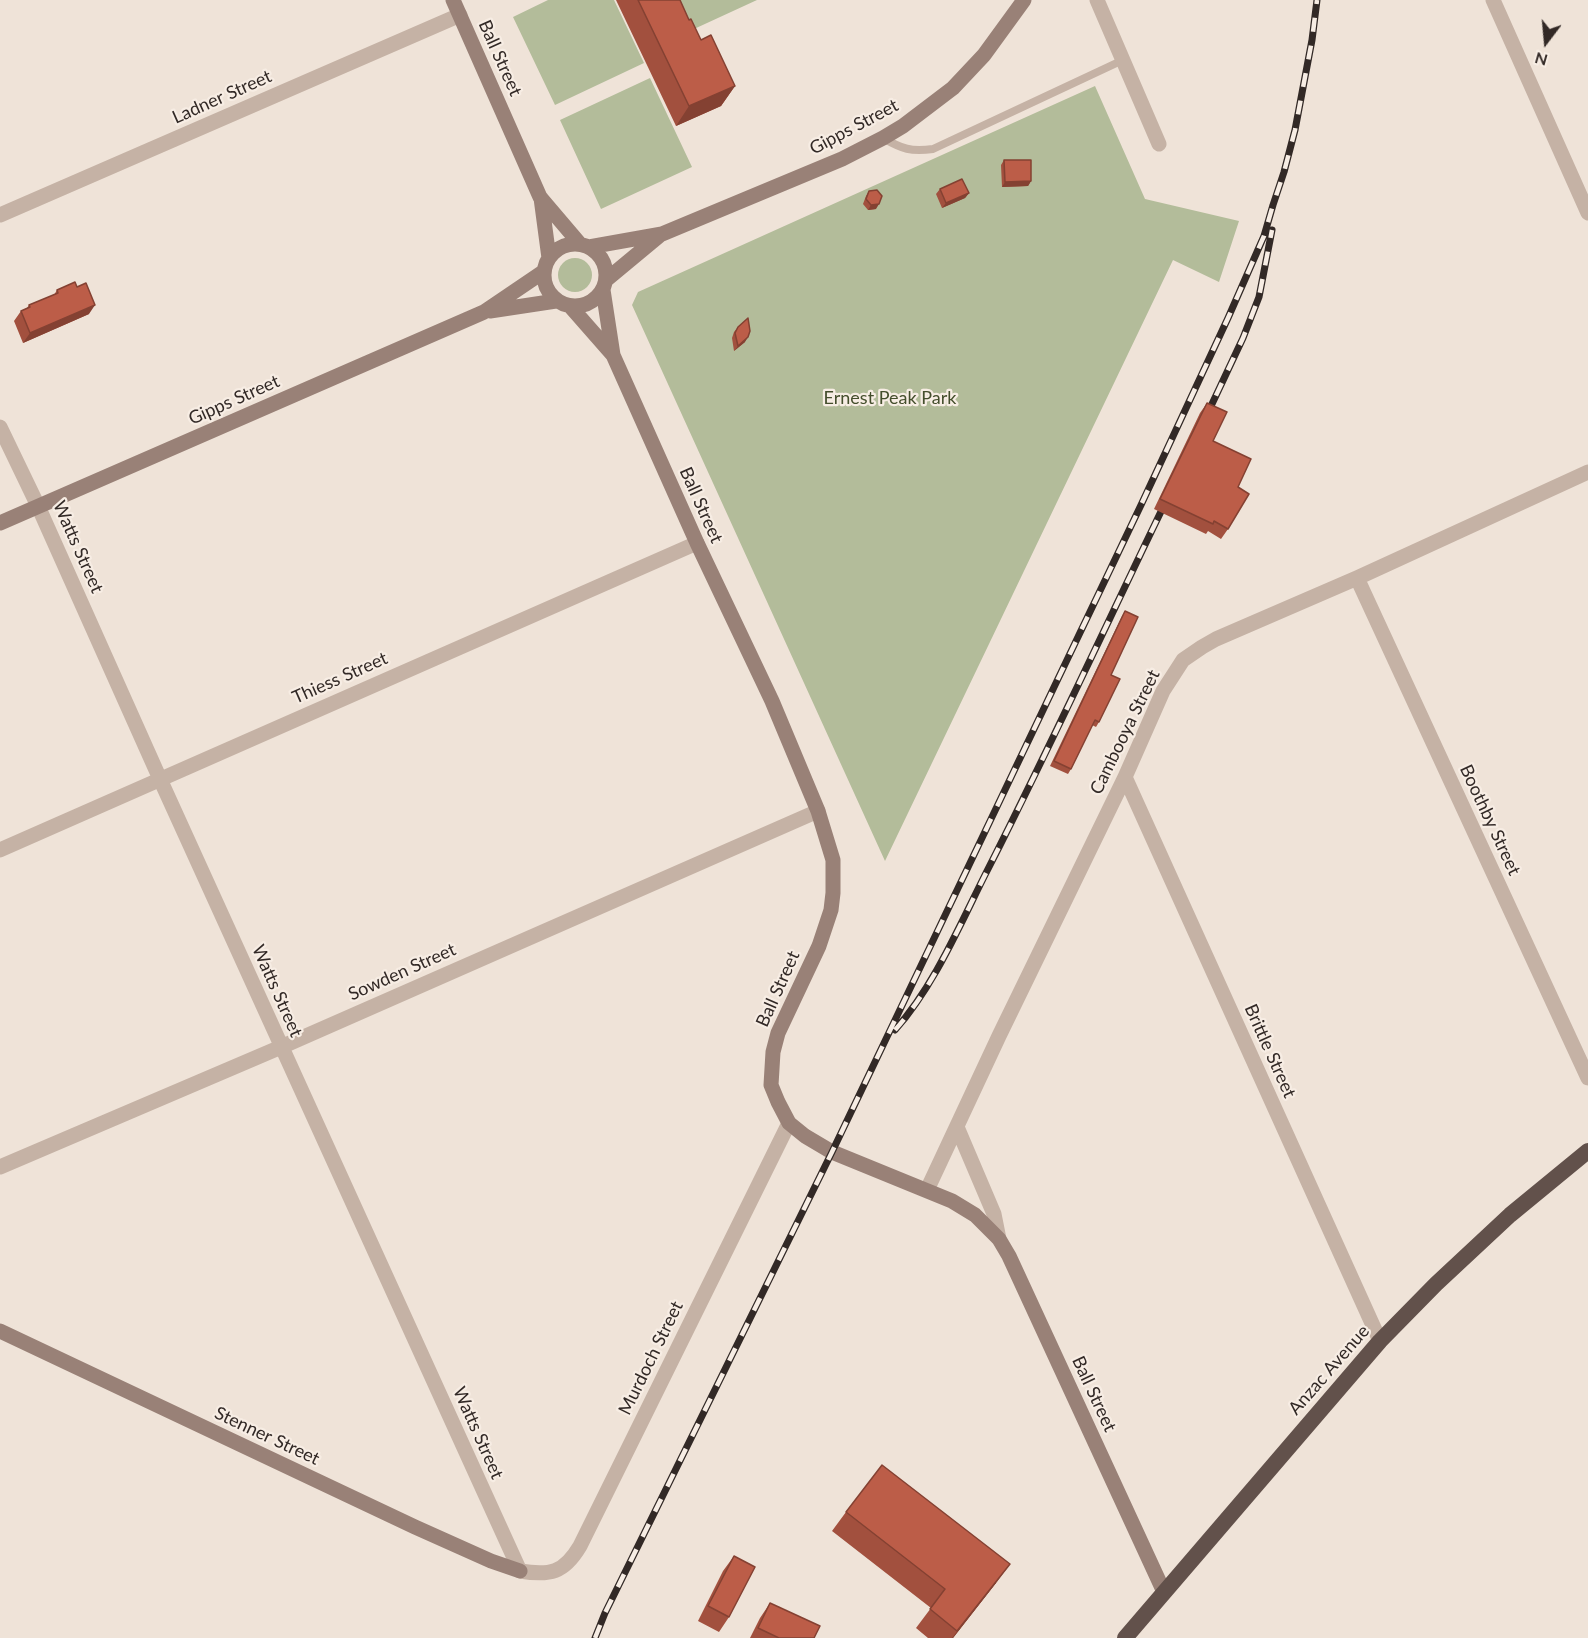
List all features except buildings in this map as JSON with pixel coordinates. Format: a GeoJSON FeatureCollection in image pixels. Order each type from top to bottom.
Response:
{"type":"FeatureCollection","features":[{"type":"Feature","properties":{"kind":"highway","name":"Anzac Avenue"},"geometry":{"type":"LineString","coordinates":[[1125,1638],[1380,1341],[1436,1284],[1510,1215],[1588,1151]]}},
{"type":"Feature","properties":{"kind":"main road","name":"Gipps Street"},"geometry":{"type":"LineString","coordinates":[[584,246],[662,234],[842,159],[883,138],[903,126],[953,88],[984,55],[1024,0]]}},
{"type":"Feature","properties":{"kind":"main road","name":"Ball Street"},"geometry":{"type":"LineString","coordinates":[[458,5],[540,197],[546,265]]}},
{"type":"Feature","properties":{"kind":"main road","name":"Ball Street"},"geometry":{"type":"LineString","coordinates":[[540,197],[584,246]]}},
{"type":"Feature","properties":{"kind":"main road","name":"Gipps Street"},"geometry":{"type":"LineString","coordinates":[[604,285],[662,234]]}},
{"type":"Feature","properties":{"kind":"main road"},"geometry":{"type":"LineString","coordinates":[[571,244],[584,246],[597,253],[603,261],[606,270],[604,285],[597,298],[589,303],[580,306],[563,304],[546,288],[546,265],[555,251],[562,246],[571,244]]}},
{"type":"Feature","properties":{"kind":"main road","name":"Gipps Street"},"geometry":{"type":"LineString","coordinates":[[0,523],[484,312],[546,265]]}},
{"type":"Feature","properties":{"kind":"main road","name":"Ball Street"},"geometry":{"type":"LineString","coordinates":[[604,285],[613,355],[697,543],[772,701],[818,811],[833,860],[831,910],[819,946],[778,1033],[773,1052],[771,1085],[789,1123],[805,1137],[832,1152],[952,1202],[975,1215],[999,1239],[1164,1592]]}},
{"type":"Feature","properties":{"kind":"main road","name":"Gipps Street"},"geometry":{"type":"LineString","coordinates":[[484,312],[563,304]]}},
{"type":"Feature","properties":{"kind":"main road","name":"Ball Street"},"geometry":{"type":"LineString","coordinates":[[563,304],[613,355]]}},
{"type":"Feature","properties":{"kind":"main road","name":"Stenner Street"},"geometry":{"type":"LineString","coordinates":[[0,1331],[415,1527],[519,1570]]}},
{"type":"Feature","properties":{"kind":"street"},"geometry":{"type":"LineString","coordinates":[[1097,0],[1159,144]]}},
{"type":"Feature","properties":{"kind":"street"},"geometry":{"type":"LineString","coordinates":[[1493,0],[1588,213]]}},
{"type":"Feature","properties":{"kind":"street","name":"Ladner Street"},"geometry":{"type":"LineString","coordinates":[[0,215],[458,5]]}},
{"type":"Feature","properties":{"kind":"street","name":"Watts Street"},"geometry":{"type":"LineString","coordinates":[[0,426],[519,1570]]}},
{"type":"Feature","properties":{"kind":"street","name":"Cambooya Street"},"geometry":{"type":"LineString","coordinates":[[927,1190],[1125,777],[1163,691],[1184,660],[1216,639],[1357,578],[1588,472]]}},
{"type":"Feature","properties":{"kind":"street","name":"Thiess Street"},"geometry":{"type":"LineString","coordinates":[[0,850],[697,543]]}},
{"type":"Feature","properties":{"kind":"street","name":"Boothby Street"},"geometry":{"type":"LineString","coordinates":[[1357,578],[1588,1078]]}},
{"type":"Feature","properties":{"kind":"street","name":"Brittle Street"},"geometry":{"type":"LineString","coordinates":[[1125,777],[1380,1341]]}},
{"type":"Feature","properties":{"kind":"street","name":"Sowden Street"},"geometry":{"type":"LineString","coordinates":[[0,1167],[281,1047],[818,811]]}},
{"type":"Feature","properties":{"kind":"street","name":"Murdoch Street"},"geometry":{"type":"LineString","coordinates":[[519,1570],[533,1573],[560,1569],[567,1565],[577,1552],[789,1123]]}},
{"type":"Feature","properties":{"kind":"street"},"geometry":{"type":"LineString","coordinates":[[957,1127],[994,1214],[999,1239]]}},
{"type":"Feature","properties":{"kind":"lane"},"geometry":{"type":"LineString","coordinates":[[883,138],[898,147],[917,151],[933,148],[1123,60]]}},
{"type":"Feature","properties":{"kind":"green space"},"geometry":{"type":"Polygon","coordinates":[[[548,0],[614,0],[644,63],[555,105],[513,17],[548,0]]]}},
{"type":"Feature","properties":{"kind":"green space"},"geometry":{"type":"Polygon","coordinates":[[[665,0],[757,0],[681,35],[665,0]]]}},
{"type":"Feature","properties":{"kind":"green space"},"geometry":{"type":"Polygon","coordinates":[[[650,78],[692,167],[601,209],[560,120],[650,78]]]}},
{"type":"Feature","properties":{"kind":"green space","name":"Ernest Peak Park"},"geometry":{"type":"Polygon","coordinates":[[[1095,86],[1145,199],[1239,221],[1219,282],[1173,260],[885,861],[632,305],[638,292],[1095,86]]]}},
{"type":"Feature","properties":{"kind":"green space"},"geometry":{"type":"Polygon","coordinates":[[[575,258],[587,263],[592,275],[587,287],[575,292],[563,287],[558,275],[563,263],[575,258]]]}},
{"type":"Feature","properties":{"kind":"railway"},"geometry":{"type":"LineString","coordinates":[[595,1638],[605,1613],[832,1152],[1228,318],[1264,236],[1284,172],[1295,130],[1317,0]]}},
{"type":"Feature","properties":{"kind":"railway"},"geometry":{"type":"LineString","coordinates":[[1204,421],[1243,338],[1259,297],[1272,230]]}},
{"type":"Feature","properties":{"kind":"railway"},"geometry":{"type":"LineString","coordinates":[[895,1030],[935,974],[957,932],[1168,497]]}}]}
